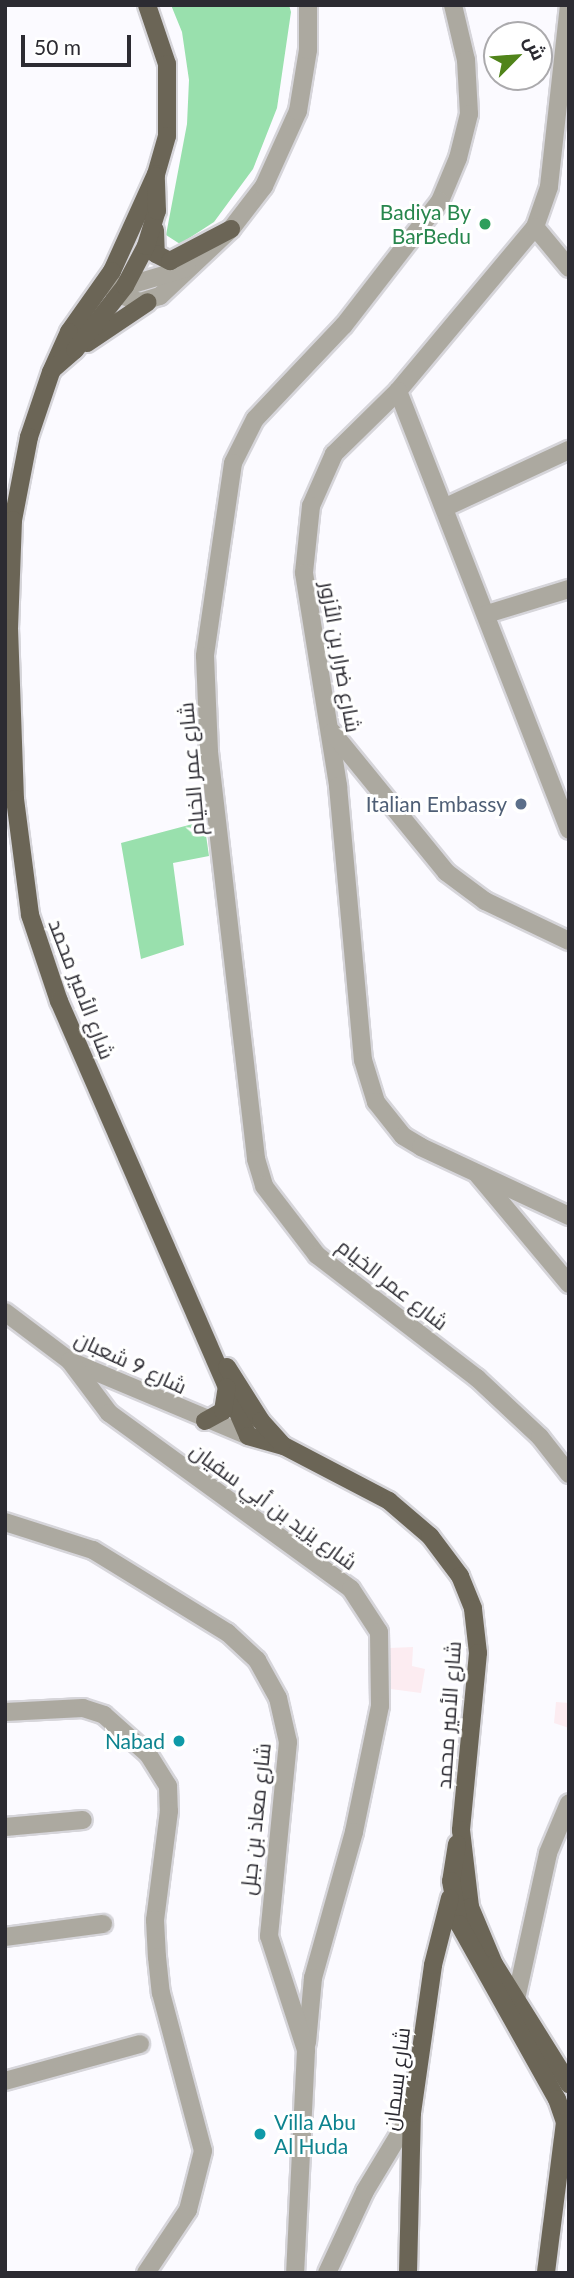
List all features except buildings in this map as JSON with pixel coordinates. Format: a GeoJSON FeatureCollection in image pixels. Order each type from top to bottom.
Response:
{"type":"FeatureCollection","features":[{"type":"Feature","properties":{"kind":"main road","name":"شارع الأمير محمد"},"geometry":{"type":"LineString","coordinates":[[147,5],[163,45],[170,84],[167,136],[156,174],[112,271],[69,332],[51,372],[29,437],[13,520],[9,617],[18,838],[30,915],[59,1001],[214,1351],[248,1436],[284,1446],[389,1501],[430,1536],[460,1576],[473,1609],[478,1653],[461,1830],[466,1886],[475,1923],[516,1999],[569,2084]]}},
{"type":"Feature","properties":{"kind":"main road","name":"شارع الأمير محمد"},"geometry":{"type":"LineString","coordinates":[[51,372],[75,351],[120,290],[146,246],[157,211],[156,174]]}},
{"type":"Feature","properties":{"kind":"main road"},"geometry":{"type":"LineString","coordinates":[[157,211],[153,241],[156,254],[164,260],[190,253],[230,229]]}},
{"type":"Feature","properties":{"kind":"main road"},"geometry":{"type":"LineString","coordinates":[[75,351],[148,302]]}},
{"type":"Feature","properties":{"kind":"main road","name":"شارع الأمير محمد"},"geometry":{"type":"LineString","coordinates":[[214,1351],[261,1421],[284,1446]]}},
{"type":"Feature","properties":{"kind":"main road"},"geometry":{"type":"LineString","coordinates":[[205,1421],[223,1411],[227,1387]]}},
{"type":"Feature","properties":{"kind":"main road","name":"شارع الأمير محمد"},"geometry":{"type":"LineString","coordinates":[[461,1830],[454,1852],[451,1894],[476,1960],[563,2096],[567,2121]]}},
{"type":"Feature","properties":{"kind":"main road","name":"شارع بسمان"},"geometry":{"type":"LineString","coordinates":[[408,2273],[412,2113],[433,1965],[451,1894]]}},
{"type":"Feature","properties":{"kind":"main road"},"geometry":{"type":"LineString","coordinates":[[546,2273],[567,2121]]}},
{"type":"Feature","properties":{"kind":"street"},"geometry":{"type":"LineString","coordinates":[[112,271],[120,290],[148,302],[194,267],[230,229],[274,169],[298,111],[308,50],[308,5]]}},
{"type":"Feature","properties":{"kind":"street","name":"شارع عمر الخيام"},"geometry":{"type":"LineString","coordinates":[[453,5],[467,60],[468,114],[458,158],[440,201],[344,325],[255,419],[233,463],[205,656],[209,752],[256,1159],[264,1186],[317,1255],[477,1378],[540,1437],[569,1474]]}},
{"type":"Feature","properties":{"kind":"street","name":"شارع ضرار بن الأزور"},"geometry":{"type":"LineString","coordinates":[[569,5],[550,187],[535,227],[398,391],[334,454],[311,506],[304,573],[331,731],[369,1082],[376,1102],[403,1136],[478,1175],[569,1216]]}},
{"type":"Feature","properties":{"kind":"street"},"geometry":{"type":"LineString","coordinates":[[535,227],[569,268]]}},
{"type":"Feature","properties":{"kind":"street"},"geometry":{"type":"LineString","coordinates":[[95,296],[194,267]]}},
{"type":"Feature","properties":{"kind":"street"},"geometry":{"type":"LineString","coordinates":[[398,391],[446,508],[569,830]]}},
{"type":"Feature","properties":{"kind":"street"},"geometry":{"type":"LineString","coordinates":[[446,508],[569,450]]}},
{"type":"Feature","properties":{"kind":"street"},"geometry":{"type":"LineString","coordinates":[[487,614],[569,589]]}},
{"type":"Feature","properties":{"kind":"street"},"geometry":{"type":"LineString","coordinates":[[331,731],[446,872],[485,901],[569,940]]}},
{"type":"Feature","properties":{"kind":"street"},"geometry":{"type":"LineString","coordinates":[[478,1175],[569,1284]]}},
{"type":"Feature","properties":{"kind":"street","name":"شارع 9 شعبان"},"geometry":{"type":"LineString","coordinates":[[5,1312],[70,1361],[205,1421],[248,1436]]}},
{"type":"Feature","properties":{"kind":"street","name":"شارع يزيد بن أبي سفيان"},"geometry":{"type":"LineString","coordinates":[[70,1361],[109,1413],[351,1589],[379,1632],[380,1706],[354,1832],[313,1978],[306,2050]]}},
{"type":"Feature","properties":{"kind":"street","name":"شارع معاذ بن جبل"},"geometry":{"type":"LineString","coordinates":[[5,1522],[93,1550],[228,1633],[268,1676],[282,1712],[288,1742],[269,1936],[306,2050],[295,2273]]}},
{"type":"Feature","properties":{"kind":"street"},"geometry":{"type":"LineString","coordinates":[[5,1712],[83,1708],[104,1715],[149,1754],[168,1786],[169,1811],[155,1920],[157,1957],[161,1993],[202,2151],[188,2210],[146,2273]]}},
{"type":"Feature","properties":{"kind":"street"},"geometry":{"type":"LineString","coordinates":[[516,1999],[548,1853],[569,1802]]}},
{"type":"Feature","properties":{"kind":"street"},"geometry":{"type":"LineString","coordinates":[[5,1827],[83,1820]]}},
{"type":"Feature","properties":{"kind":"street"},"geometry":{"type":"LineString","coordinates":[[5,1937],[103,1924]]}},
{"type":"Feature","properties":{"kind":"street"},"geometry":{"type":"LineString","coordinates":[[5,2081],[140,2044]]}},
{"type":"Feature","properties":{"kind":"street"},"geometry":{"type":"LineString","coordinates":[[327,2273],[365,2192],[412,2113]]}},
{"type":"Feature","properties":{"kind":"shaded area"},"geometry":{"type":"Polygon","coordinates":[[[413,1647],[412,1666],[425,1669],[421,1693],[391,1689],[389,1648],[413,1647]]]}},
{"type":"Feature","properties":{"kind":"shaded area"},"geometry":{"type":"Polygon","coordinates":[[[556,1702],[569,1703],[569,1728],[554,1723],[556,1702]]]}},
{"type":"Feature","properties":{"kind":"green space"},"geometry":{"type":"Polygon","coordinates":[[[171,5],[289,5],[291,12],[277,108],[253,169],[214,222],[180,244],[166,235],[187,124],[189,80],[182,32],[171,5]]]}},
{"type":"Feature","properties":{"kind":"green space"},"geometry":{"type":"Polygon","coordinates":[[[204,821],[209,856],[173,863],[184,945],[141,959],[121,843],[204,821]]]}},
{"type":"Feature","properties":{"kind":"place","name":"Badiya By BarBedu"},"geometry":{"type":"Point","coordinates":[485,224]}},
{"type":"Feature","properties":{"kind":"place","name":"Italian Embassy"},"geometry":{"type":"Point","coordinates":[521,804]}},
{"type":"Feature","properties":{"kind":"place","name":"Nabad"},"geometry":{"type":"Point","coordinates":[179,1741]}},
{"type":"Feature","properties":{"kind":"place","name":"Villa Abu Al Huda"},"geometry":{"type":"Point","coordinates":[260,2134]}}]}
